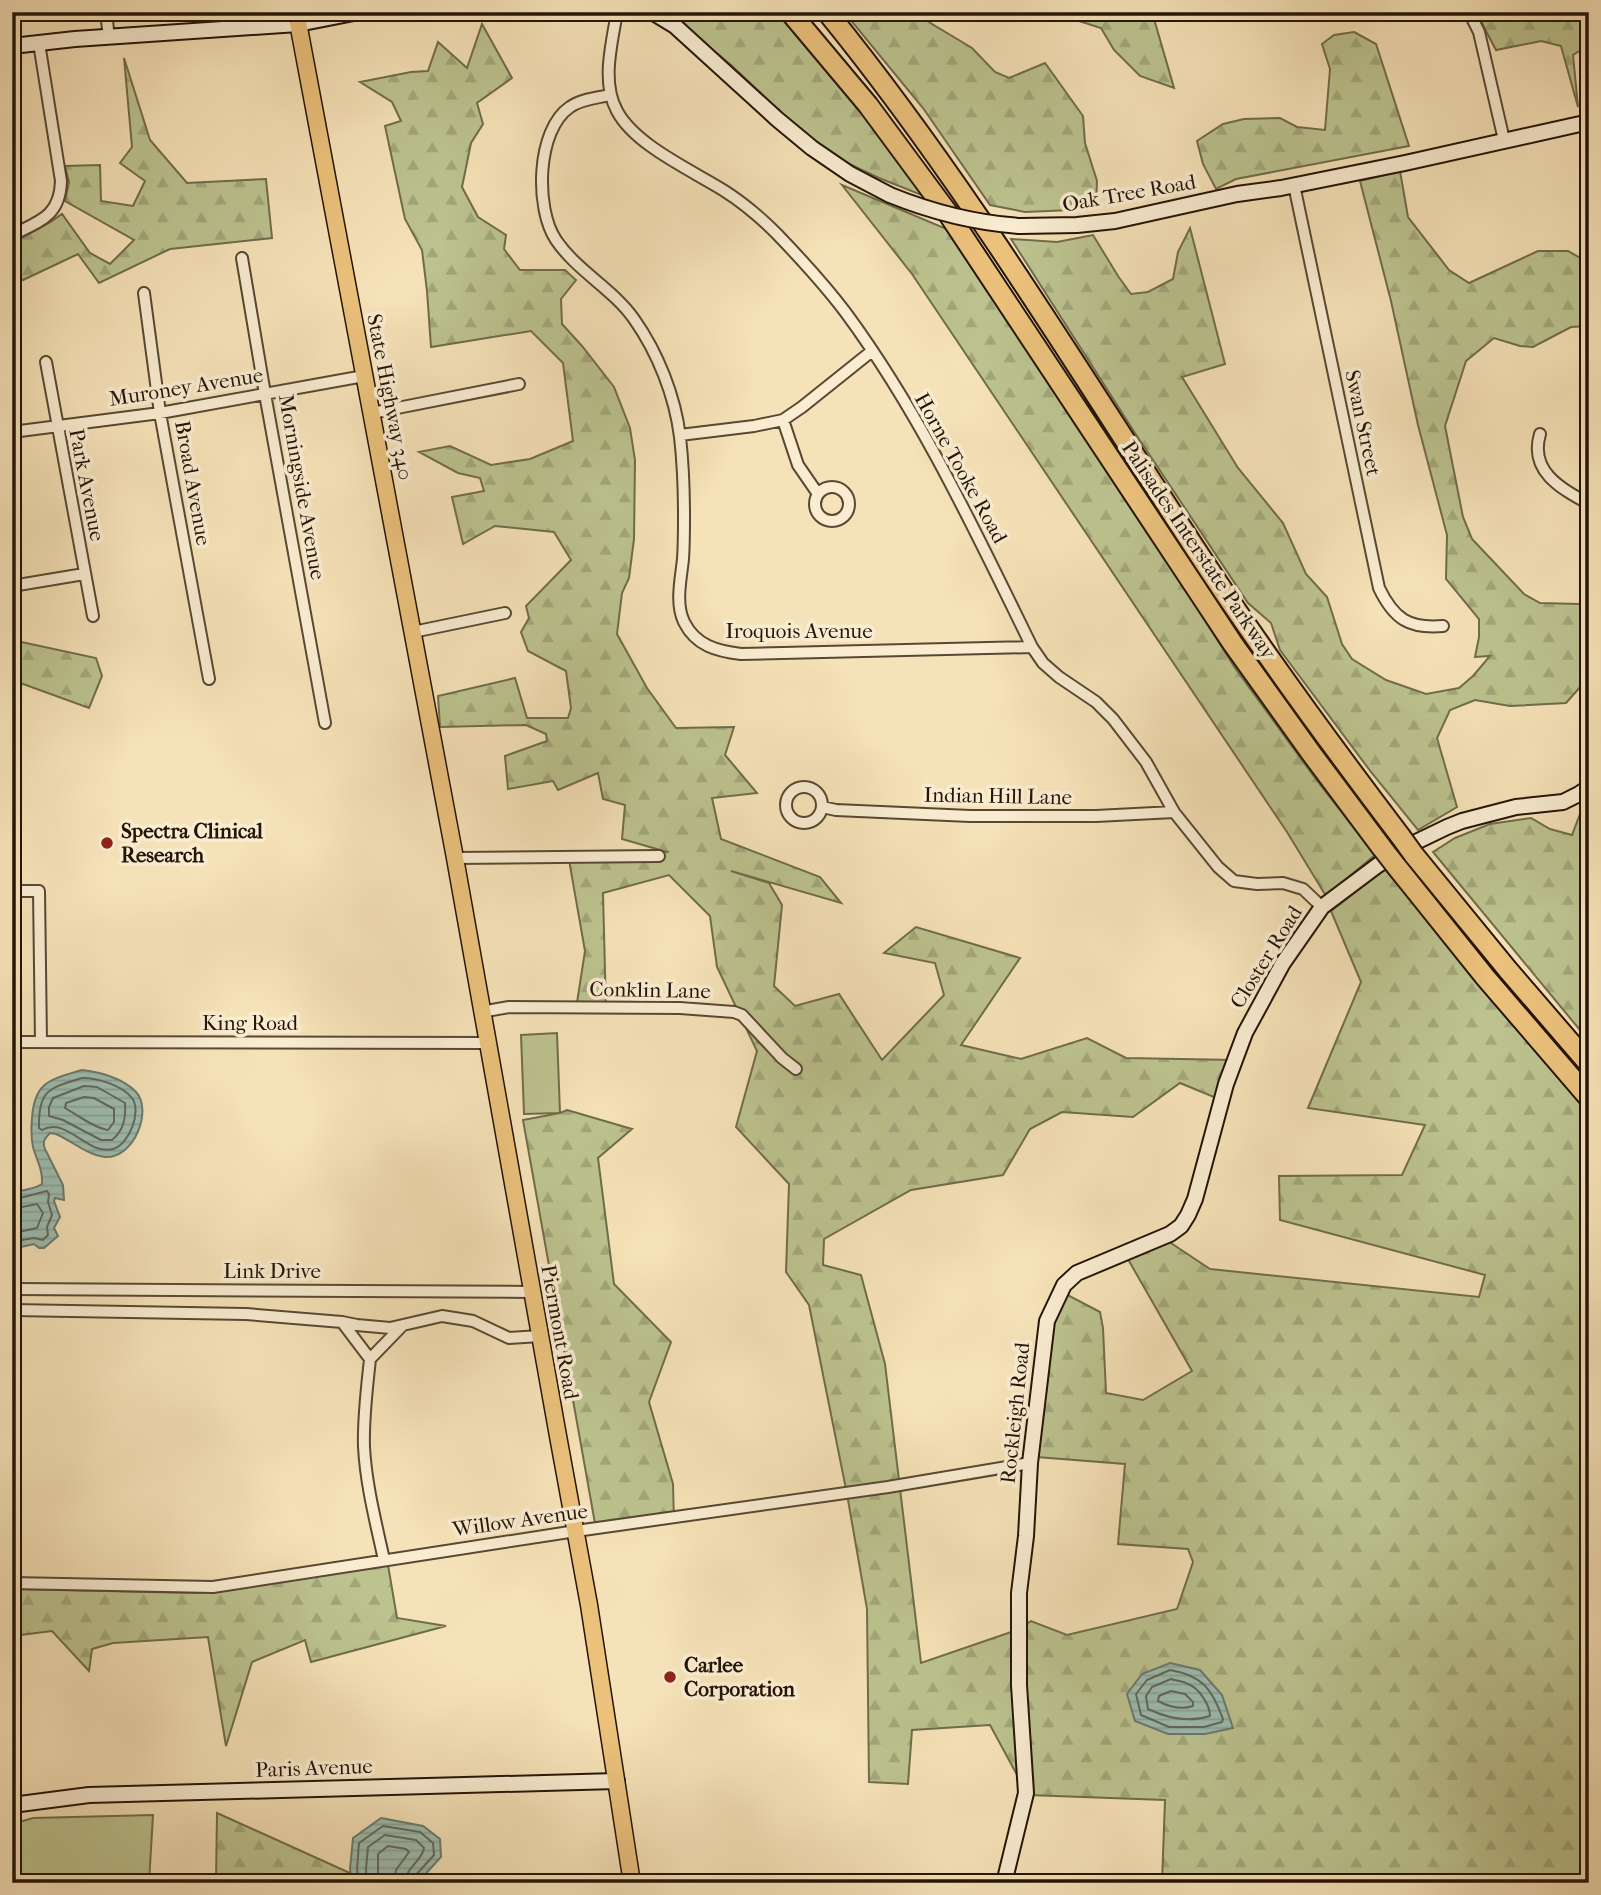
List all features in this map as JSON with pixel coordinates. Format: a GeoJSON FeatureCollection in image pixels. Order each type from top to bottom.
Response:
{"type":"FeatureCollection","features":[{"type":"Feature","properties":{"kind":"highway","name":"Palisades Interstate Parkway"},"geometry":{"type":"LineString","coordinates":[[790,12],[868,105],[947,212],[1233,644],[1311,753],[1396,866],[1589,1098]]}},
{"type":"Feature","properties":{"kind":"highway","name":"Palisades Interstate Parkway"},"geometry":{"type":"LineString","coordinates":[[827,12],[902,107],[961,189],[1239,614],[1316,724],[1414,855],[1589,1065]]}},
{"type":"Feature","properties":{"kind":"main road","name":"State Highway 340"},"geometry":{"type":"LineString","coordinates":[[297,18],[442,789]]}},
{"type":"Feature","properties":{"kind":"main road","name":"Piermont Road"},"geometry":{"type":"LineString","coordinates":[[442,789],[590,1608],[632,1883]]}},
{"type":"Feature","properties":{"kind":"street"},"geometry":{"type":"LineString","coordinates":[[106,12],[109,38]]}},
{"type":"Feature","properties":{"kind":"street"},"geometry":{"type":"LineString","coordinates":[[12,46],[297,18],[327,20],[359,12]]}},
{"type":"Feature","properties":{"kind":"street"},"geometry":{"type":"LineString","coordinates":[[610,95],[609,72],[617,12]]}},
{"type":"Feature","properties":{"kind":"street","name":"Oak Tree Road"},"geometry":{"type":"LineString","coordinates":[[652,12],[675,26],[771,114],[843,170],[890,195],[950,215],[984,222],[1020,226],[1066,226],[1106,222],[1237,194],[1405,163],[1589,122]]}},
{"type":"Feature","properties":{"kind":"street"},"geometry":{"type":"LineString","coordinates":[[1469,12],[1479,32],[1504,140]]}},
{"type":"Feature","properties":{"kind":"street"},"geometry":{"type":"LineString","coordinates":[[12,235],[39,222],[52,211],[60,196],[61,181],[39,43]]}},
{"type":"Feature","properties":{"kind":"street","name":"Horne Tooke Road"},"geometry":{"type":"LineString","coordinates":[[610,95],[618,113],[644,141],[752,211],[824,286],[872,351],[922,431],[961,501],[1032,647],[1043,663],[1096,702],[1113,719],[1146,762],[1174,812],[1218,867],[1234,881],[1283,883],[1303,890],[1322,907]]}},
{"type":"Feature","properties":{"kind":"street","name":"Iroquois Avenue"},"geometry":{"type":"LineString","coordinates":[[610,95],[569,107],[556,121],[548,139],[544,163],[541,190],[545,216],[554,237],[568,256],[633,317],[650,343],[663,372],[680,435],[684,515],[679,605],[685,623],[695,637],[720,652],[741,654],[1032,647]]}},
{"type":"Feature","properties":{"kind":"street","name":"Swan Street"},"geometry":{"type":"LineString","coordinates":[[1294,185],[1379,588],[1387,606],[1398,616],[1426,627],[1443,626]]}},
{"type":"Feature","properties":{"kind":"street","name":"Morningside Avenue"},"geometry":{"type":"LineString","coordinates":[[242,258],[325,723]]}},
{"type":"Feature","properties":{"kind":"street","name":"Broad Avenue"},"geometry":{"type":"LineString","coordinates":[[144,293],[160,413],[209,679]]}},
{"type":"Feature","properties":{"kind":"street"},"geometry":{"type":"LineString","coordinates":[[680,435],[783,420],[872,351]]}},
{"type":"Feature","properties":{"kind":"street","name":"Park Avenue"},"geometry":{"type":"LineString","coordinates":[[46,362],[93,616]]}},
{"type":"Feature","properties":{"kind":"street","name":"Muroney Avenue"},"geometry":{"type":"LineString","coordinates":[[12,432],[160,413],[364,376]]}},
{"type":"Feature","properties":{"kind":"street"},"geometry":{"type":"LineString","coordinates":[[372,413],[519,384]]}},
{"type":"Feature","properties":{"kind":"street"},"geometry":{"type":"LineString","coordinates":[[783,420],[798,465],[818,494]]}},
{"type":"Feature","properties":{"kind":"street"},"geometry":{"type":"LineString","coordinates":[[1540,434],[1536,447],[1538,461],[1550,478],[1589,503]]}},
{"type":"Feature","properties":{"kind":"street"},"geometry":{"type":"LineString","coordinates":[[12,586],[84,574]]}},
{"type":"Feature","properties":{"kind":"street"},"geometry":{"type":"LineString","coordinates":[[413,632],[505,613]]}},
{"type":"Feature","properties":{"kind":"street","name":"Closter Road"},"geometry":{"type":"LineString","coordinates":[[1245,1033],[1283,963],[1322,907],[1377,865],[1418,841],[1462,821],[1516,807],[1563,802],[1589,787]]}},
{"type":"Feature","properties":{"kind":"street","name":"Indian Hill Lane"},"geometry":{"type":"LineString","coordinates":[[822,807],[835,810],[970,816],[1096,816],[1174,812]]}},
{"type":"Feature","properties":{"kind":"street"},"geometry":{"type":"LineString","coordinates":[[455,858],[659,856]]}},
{"type":"Feature","properties":{"kind":"street"},"geometry":{"type":"LineString","coordinates":[[12,891],[39,891],[41,1041]]}},
{"type":"Feature","properties":{"kind":"street","name":"Conklin Lane"},"geometry":{"type":"LineString","coordinates":[[481,1012],[509,1007],[680,1008],[734,1012],[742,1015],[782,1058],[796,1069]]}},
{"type":"Feature","properties":{"kind":"street","name":"Rockleigh Road"},"geometry":{"type":"LineString","coordinates":[[1004,1883],[1026,1793],[1019,1685],[1019,1593],[1046,1324],[1064,1285],[1077,1273],[1170,1234],[1181,1226],[1195,1199],[1226,1084],[1245,1033]]}},
{"type":"Feature","properties":{"kind":"street","name":"King Road"},"geometry":{"type":"LineString","coordinates":[[12,1042],[487,1043]]}},
{"type":"Feature","properties":{"kind":"street","name":"Link Drive"},"geometry":{"type":"LineString","coordinates":[[12,1289],[532,1292]]}},
{"type":"Feature","properties":{"kind":"street"},"geometry":{"type":"LineString","coordinates":[[12,1310],[246,1314],[380,1328],[402,1326],[442,1316],[473,1321],[509,1338],[540,1336]]}},
{"type":"Feature","properties":{"kind":"street"},"geometry":{"type":"LineString","coordinates":[[342,1322],[370,1359]]}},
{"type":"Feature","properties":{"kind":"street"},"geometry":{"type":"LineString","coordinates":[[384,1560],[366,1468],[364,1421],[370,1359],[402,1326]]}},
{"type":"Feature","properties":{"kind":"street","name":"Willow Avenue"},"geometry":{"type":"LineString","coordinates":[[12,1583],[213,1587],[576,1531],[888,1487],[1030,1463]]}},
{"type":"Feature","properties":{"kind":"street","name":"Paris Avenue"},"geometry":{"type":"LineString","coordinates":[[12,1805],[89,1795],[617,1782]]}},
{"type":"Feature","properties":{"kind":"green space"},"geometry":{"type":"Polygon","coordinates":[[[666,12],[777,12],[929,198],[843,161],[800,130],[731,65],[666,12]]]}},
{"type":"Feature","properties":{"kind":"green space"},"geometry":{"type":"Polygon","coordinates":[[[844,12],[912,12],[972,48],[995,72],[1009,78],[1045,63],[1083,116],[1085,143],[1097,181],[1096,206],[1025,212],[990,205],[923,108],[844,12]]]}},
{"type":"Feature","properties":{"kind":"green space"},"geometry":{"type":"Polygon","coordinates":[[[1060,12],[1152,12],[1174,88],[1140,76],[1114,50],[1101,28],[1060,15],[1060,12]]]}},
{"type":"Feature","properties":{"kind":"green space"},"geometry":{"type":"Polygon","coordinates":[[[1476,12],[1507,12],[1513,17],[1532,12],[1589,12],[1589,45],[1573,55],[1578,107],[1561,46],[1541,41],[1496,50],[1476,12]]]}},
{"type":"Feature","properties":{"kind":"green space"},"geometry":{"type":"Polygon","coordinates":[[[482,24],[512,78],[477,103],[483,124],[471,143],[462,187],[478,217],[506,235],[504,249],[520,270],[565,270],[576,280],[561,299],[562,324],[614,387],[630,428],[635,460],[634,539],[629,578],[622,593],[617,634],[647,688],[676,728],[734,727],[725,755],[757,793],[712,798],[721,839],[820,877],[841,903],[731,871],[769,883],[782,905],[774,986],[795,1006],[839,994],[882,1060],[944,995],[935,963],[884,953],[916,927],[1020,958],[961,1045],[1021,1059],[1087,1038],[1126,1058],[1235,1060],[1221,1100],[1180,1083],[1133,1117],[1062,1112],[1030,1129],[1003,1175],[911,1190],[824,1239],[823,1265],[861,1275],[885,1364],[921,1663],[1017,1630],[1031,1621],[1067,1635],[1177,1609],[1193,1562],[1188,1549],[1118,1544],[1125,1464],[1037,1457],[1046,1328],[1064,1293],[1100,1312],[1106,1393],[1143,1400],[1192,1371],[1125,1254],[1165,1239],[1210,1269],[1479,1297],[1485,1275],[1280,1220],[1279,1176],[1402,1175],[1425,1125],[1308,1108],[1361,982],[1331,911],[1385,869],[1589,1113],[1589,1883],[1162,1883],[1165,1800],[1028,1795],[990,1725],[912,1730],[908,1784],[869,1782],[867,1609],[847,1494],[809,1305],[786,1272],[789,1184],[736,1127],[757,1051],[717,967],[710,916],[669,875],[603,893],[606,1009],[576,1009],[585,951],[569,860],[646,861],[667,852],[622,839],[625,805],[603,799],[598,773],[558,790],[553,781],[508,789],[505,756],[547,741],[546,734],[526,725],[440,727],[438,696],[515,678],[527,718],[568,718],[571,708],[566,671],[528,651],[521,632],[529,618],[526,606],[571,560],[554,532],[495,526],[463,544],[452,497],[484,491],[480,478],[458,473],[419,452],[450,446],[491,465],[530,459],[573,441],[563,363],[531,331],[431,347],[422,250],[405,219],[385,126],[401,121],[392,102],[360,82],[428,71],[438,42],[467,68],[482,24]]]}},
{"type":"Feature","properties":{"kind":"green space"},"geometry":{"type":"Polygon","coordinates":[[[1354,32],[1376,44],[1409,146],[1236,179],[1216,189],[1203,164],[1197,141],[1223,124],[1244,119],[1280,118],[1297,127],[1325,130],[1330,69],[1322,44],[1334,35],[1354,32]]]}},
{"type":"Feature","properties":{"kind":"green space"},"geometry":{"type":"Polygon","coordinates":[[[124,58],[150,140],[187,183],[266,179],[272,238],[170,249],[99,283],[78,254],[23,280],[12,273],[12,243],[62,214],[90,253],[110,264],[134,240],[65,201],[69,182],[65,166],[100,165],[101,201],[133,206],[145,181],[120,163],[132,147],[124,58]]]}},
{"type":"Feature","properties":{"kind":"green space"},"geometry":{"type":"Polygon","coordinates":[[[1400,171],[1408,217],[1449,270],[1469,283],[1538,251],[1568,251],[1589,263],[1589,326],[1571,327],[1533,347],[1494,338],[1466,361],[1445,426],[1463,517],[1472,539],[1524,594],[1540,603],[1580,604],[1589,600],[1589,677],[1566,703],[1510,706],[1475,700],[1450,710],[1437,738],[1457,807],[1418,830],[1280,650],[1271,623],[1248,603],[1011,239],[1057,242],[1093,235],[1131,294],[1148,292],[1173,279],[1178,252],[1190,228],[1225,364],[1182,377],[1238,468],[1283,523],[1306,574],[1327,597],[1342,644],[1352,659],[1386,680],[1426,694],[1459,688],[1490,656],[1475,657],[1479,619],[1446,579],[1447,535],[1360,181],[1400,171]]]}},
{"type":"Feature","properties":{"kind":"green space"},"geometry":{"type":"Polygon","coordinates":[[[842,185],[949,230],[1235,668],[1375,855],[1326,896],[1287,832],[912,274],[842,185]]]}},
{"type":"Feature","properties":{"kind":"green space"},"geometry":{"type":"Polygon","coordinates":[[[12,640],[96,658],[102,676],[89,708],[12,680],[12,640]]]}},
{"type":"Feature","properties":{"kind":"green space"},"geometry":{"type":"Polygon","coordinates":[[[1589,801],[1589,1041],[1433,852],[1455,838],[1490,824],[1531,818],[1550,829],[1572,835],[1583,806],[1589,801]]]}},
{"type":"Feature","properties":{"kind":"green space"},"geometry":{"type":"Polygon","coordinates":[[[557,1033],[560,1113],[524,1114],[521,1035],[557,1033]]]}},
{"type":"Feature","properties":{"kind":"green space"},"geometry":{"type":"Polygon","coordinates":[[[567,1110],[632,1129],[598,1158],[614,1284],[671,1342],[649,1402],[673,1484],[674,1521],[596,1529],[523,1120],[567,1110]]]}},
{"type":"Feature","properties":{"kind":"green space"},"geometry":{"type":"Polygon","coordinates":[[[387,1559],[397,1618],[446,1626],[311,1662],[305,1640],[252,1662],[226,1746],[208,1637],[113,1643],[92,1649],[89,1671],[52,1631],[12,1636],[12,1589],[200,1593],[387,1559]]]}},
{"type":"Feature","properties":{"kind":"green space"},"geometry":{"type":"Polygon","coordinates":[[[217,1813],[372,1883],[216,1883],[217,1813]]]}},
{"type":"Feature","properties":{"kind":"green space"},"geometry":{"type":"Polygon","coordinates":[[[153,1815],[149,1883],[12,1883],[12,1824],[33,1818],[153,1815]]]}},
{"type":"Feature","properties":{"kind":"water"},"geometry":{"type":"Polygon","coordinates":[[[82,1070],[118,1079],[136,1092],[141,1100],[142,1110],[138,1132],[124,1150],[115,1156],[105,1157],[92,1154],[50,1133],[44,1140],[44,1147],[63,1185],[64,1200],[55,1198],[54,1201],[60,1217],[54,1228],[58,1236],[44,1248],[34,1244],[21,1247],[12,1243],[12,1194],[42,1184],[31,1126],[36,1097],[45,1084],[82,1070]]]}},
{"type":"Feature","properties":{"kind":"water"},"geometry":{"type":"Polygon","coordinates":[[[1170,1663],[1200,1670],[1222,1695],[1233,1728],[1205,1734],[1168,1734],[1135,1721],[1127,1694],[1142,1674],[1170,1663]]]}},
{"type":"Feature","properties":{"kind":"water"},"geometry":{"type":"Polygon","coordinates":[[[381,1818],[423,1826],[440,1839],[441,1857],[416,1883],[352,1883],[350,1869],[353,1838],[381,1818]]]}},
{"type":"Feature","properties":{"kind":"place","name":"Spectra Clinical Research"},"geometry":{"type":"Point","coordinates":[107,843]}},
{"type":"Feature","properties":{"kind":"place","name":"Carlee Corporation"},"geometry":{"type":"Point","coordinates":[670,1677]}}]}
